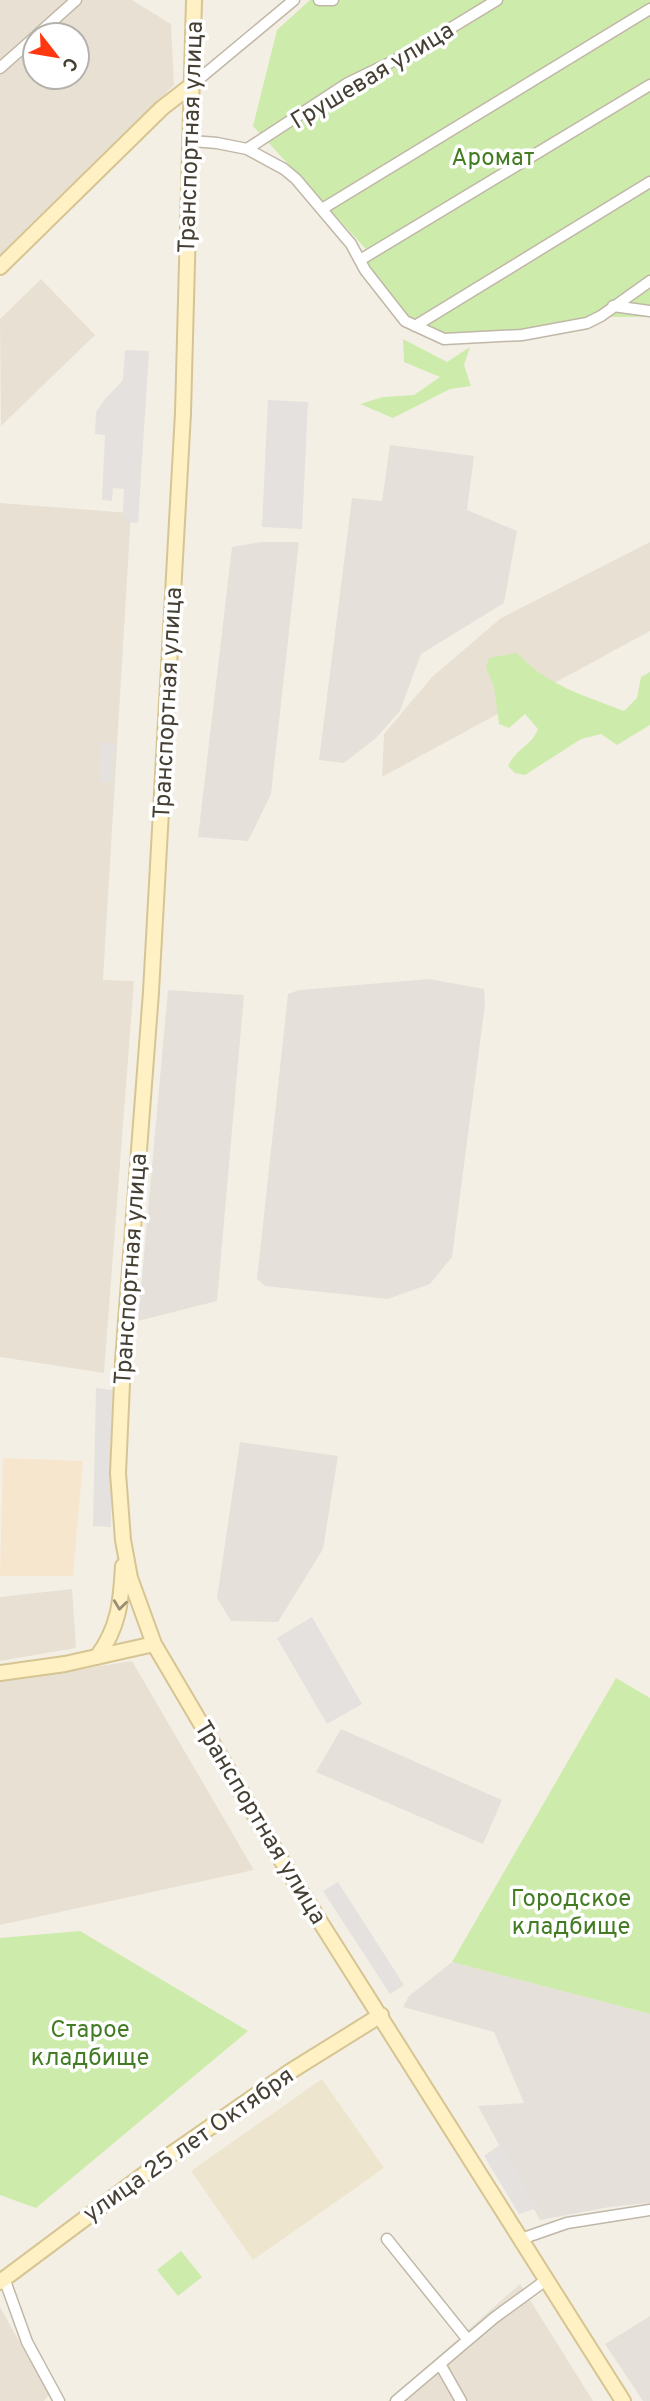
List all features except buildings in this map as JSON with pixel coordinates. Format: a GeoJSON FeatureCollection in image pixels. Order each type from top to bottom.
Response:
{"type":"FeatureCollection","features":[{"type":"Feature","properties":{"kind":"main road","name":"Транспортная улица"},"geometry":{"type":"LineString","coordinates":[[194,0],[183,413],[151,992],[123,1360],[118,1473],[124,1547],[130,1578],[154,1644],[283,1863],[623,2401]]}},
{"type":"Feature","properties":{"kind":"main road"},"geometry":{"type":"LineString","coordinates":[[0,267],[162,108],[193,84]]}},
{"type":"Feature","properties":{"kind":"main road"},"geometry":{"type":"LineString","coordinates":[[97,1657],[110,1639],[118,1618],[124,1547]]}},
{"type":"Feature","properties":{"kind":"main road"},"geometry":{"type":"LineString","coordinates":[[0,1674],[154,1644]]}},
{"type":"Feature","properties":{"kind":"main road","name":"улица 25 лет Октября"},"geometry":{"type":"LineString","coordinates":[[2,2280],[170,2155],[291,2071],[381,2015]]}},
{"type":"Feature","properties":{"kind":"street"},"geometry":{"type":"LineString","coordinates":[[53,21],[76,0]]}},
{"type":"Feature","properties":{"kind":"street"},"geometry":{"type":"LineString","coordinates":[[193,84],[294,0]]}},
{"type":"Feature","properties":{"kind":"street"},"geometry":{"type":"LineString","coordinates":[[319,0],[333,0]]}},
{"type":"Feature","properties":{"kind":"street","name":"Грушевая улица"},"geometry":{"type":"LineString","coordinates":[[247,149],[348,83],[410,53],[497,0]]}},
{"type":"Feature","properties":{"kind":"street"},"geometry":{"type":"LineString","coordinates":[[322,209],[650,9]]}},
{"type":"Feature","properties":{"kind":"street"},"geometry":{"type":"LineString","coordinates":[[0,68],[21,49]]}},
{"type":"Feature","properties":{"kind":"street"},"geometry":{"type":"LineString","coordinates":[[360,260],[650,85]]}},
{"type":"Feature","properties":{"kind":"street"},"geometry":{"type":"LineString","coordinates":[[191,141],[247,149],[284,169],[358,252],[365,270],[398,314],[415,326],[444,339],[522,335],[587,323],[650,281]]}},
{"type":"Feature","properties":{"kind":"street"},"geometry":{"type":"LineString","coordinates":[[415,326],[650,182]]}},
{"type":"Feature","properties":{"kind":"street"},"geometry":{"type":"LineString","coordinates":[[613,306],[650,311]]}},
{"type":"Feature","properties":{"kind":"street"},"geometry":{"type":"LineString","coordinates":[[521,2239],[567,2223],[650,2210]]}},
{"type":"Feature","properties":{"kind":"street"},"geometry":{"type":"LineString","coordinates":[[387,2239],[468,2340]]}},
{"type":"Feature","properties":{"kind":"street"},"geometry":{"type":"LineString","coordinates":[[2,2280],[27,2342],[59,2401]]}},
{"type":"Feature","properties":{"kind":"street"},"geometry":{"type":"LineString","coordinates":[[396,2401],[468,2340],[546,2280]]}},
{"type":"Feature","properties":{"kind":"street"},"geometry":{"type":"LineString","coordinates":[[440,2364],[461,2401]]}},
{"type":"Feature","properties":{"kind":"shaded area"},"geometry":{"type":"Polygon","coordinates":[[[0,0],[132,0],[171,24],[174,85],[0,255],[0,0]]]}},
{"type":"Feature","properties":{"kind":"shaded area"},"geometry":{"type":"Polygon","coordinates":[[[41,279],[95,335],[1,426],[0,319],[41,279]]]}},
{"type":"Feature","properties":{"kind":"shaded area"},"geometry":{"type":"Polygon","coordinates":[[[125,350],[149,351],[138,523],[128,522],[123,515],[124,489],[113,488],[112,501],[102,500],[105,435],[95,434],[96,412],[123,380],[125,350]]]}},
{"type":"Feature","properties":{"kind":"shaded area"},"geometry":{"type":"Polygon","coordinates":[[[268,400],[308,402],[302,529],[262,527],[268,400]]]}},
{"type":"Feature","properties":{"kind":"shaded area"},"geometry":{"type":"Polygon","coordinates":[[[390,445],[474,456],[467,510],[517,531],[504,603],[421,654],[400,711],[376,738],[344,763],[319,760],[352,498],[382,501],[390,445]]]}},
{"type":"Feature","properties":{"kind":"shaded area"},"geometry":{"type":"Polygon","coordinates":[[[0,503],[131,513],[103,980],[134,981],[104,1373],[0,1357],[0,503]]]}},
{"type":"Feature","properties":{"kind":"shaded area"},"geometry":{"type":"Polygon","coordinates":[[[261,542],[299,542],[271,794],[248,841],[198,837],[232,547],[261,542]]]}},
{"type":"Feature","properties":{"kind":"shaded area"},"geometry":{"type":"Polygon","coordinates":[[[650,542],[650,631],[382,777],[384,734],[432,677],[501,618],[650,542]]]}},
{"type":"Feature","properties":{"kind":"shaded area"},"geometry":{"type":"Polygon","coordinates":[[[101,742],[115,743],[113,782],[99,782],[101,742]]]}},
{"type":"Feature","properties":{"kind":"shaded area"},"geometry":{"type":"Polygon","coordinates":[[[429,979],[484,989],[485,1004],[452,1257],[430,1284],[388,1299],[265,1286],[257,1279],[288,994],[299,990],[429,979]]]}},
{"type":"Feature","properties":{"kind":"shaded area"},"geometry":{"type":"Polygon","coordinates":[[[168,990],[244,995],[217,1301],[138,1321],[168,990]]]}},
{"type":"Feature","properties":{"kind":"shaded area"},"geometry":{"type":"Polygon","coordinates":[[[96,1388],[113,1390],[111,1527],[93,1526],[96,1388]]]}},
{"type":"Feature","properties":{"kind":"shaded area"},"geometry":{"type":"Polygon","coordinates":[[[240,1442],[338,1456],[323,1549],[278,1622],[231,1621],[217,1598],[240,1442]]]}},
{"type":"Feature","properties":{"kind":"shaded area"},"geometry":{"type":"Polygon","coordinates":[[[3,1458],[83,1461],[73,1576],[0,1576],[3,1458]]]}},
{"type":"Feature","properties":{"kind":"shaded area"},"geometry":{"type":"Polygon","coordinates":[[[72,1589],[76,1648],[0,1661],[0,1597],[72,1589]]]}},
{"type":"Feature","properties":{"kind":"shaded area"},"geometry":{"type":"Polygon","coordinates":[[[312,1617],[362,1704],[327,1724],[277,1638],[312,1617]]]}},
{"type":"Feature","properties":{"kind":"shaded area"},"geometry":{"type":"Polygon","coordinates":[[[132,1661],[254,1870],[0,1925],[0,1682],[132,1661]]]}},
{"type":"Feature","properties":{"kind":"shaded area"},"geometry":{"type":"Polygon","coordinates":[[[341,1729],[502,1800],[483,1844],[316,1772],[341,1729]]]}},
{"type":"Feature","properties":{"kind":"shaded area"},"geometry":{"type":"Polygon","coordinates":[[[338,1882],[404,1985],[390,1994],[323,1891],[338,1882]]]}},
{"type":"Feature","properties":{"kind":"shaded area"},"geometry":{"type":"Polygon","coordinates":[[[452,1962],[650,2014],[650,2203],[610,2207],[540,2220],[478,2106],[524,2103],[494,2032],[403,2007],[409,1996],[452,1962]]]}},
{"type":"Feature","properties":{"kind":"shaded area"},"geometry":{"type":"Polygon","coordinates":[[[322,2079],[384,2168],[253,2260],[191,2171],[322,2079]]]}},
{"type":"Feature","properties":{"kind":"shaded area"},"geometry":{"type":"Polygon","coordinates":[[[501,2144],[537,2208],[519,2214],[484,2156],[501,2144]]]}},
{"type":"Feature","properties":{"kind":"shaded area"},"geometry":{"type":"Polygon","coordinates":[[[520,2284],[593,2401],[388,2401],[520,2284]]]}},
{"type":"Feature","properties":{"kind":"shaded area"},"geometry":{"type":"Polygon","coordinates":[[[0,2307],[49,2395],[44,2401],[0,2401],[0,2307]]]}},
{"type":"Feature","properties":{"kind":"shaded area"},"geometry":{"type":"Polygon","coordinates":[[[650,2316],[650,2401],[643,2401],[605,2344],[650,2316]]]}},
{"type":"Feature","properties":{"kind":"green space","name":"Аромат"},"geometry":{"type":"Polygon","coordinates":[[[310,0],[650,0],[650,317],[606,317],[524,332],[446,336],[409,318],[369,267],[365,248],[253,126],[277,30],[310,0]]]}},
{"type":"Feature","properties":{"kind":"green space"},"geometry":{"type":"Polygon","coordinates":[[[403,339],[447,362],[470,347],[464,365],[471,386],[450,389],[393,418],[360,404],[383,397],[414,395],[440,377],[404,362],[403,339]]]}},
{"type":"Feature","properties":{"kind":"green space"},"geometry":{"type":"Polygon","coordinates":[[[517,653],[553,681],[624,711],[637,698],[641,677],[650,672],[650,725],[617,745],[601,734],[581,739],[525,775],[515,773],[508,766],[538,729],[525,714],[509,728],[499,724],[494,687],[486,667],[489,658],[517,653]]]}},
{"type":"Feature","properties":{"kind":"green space","name":"Городское кладбище"},"geometry":{"type":"Polygon","coordinates":[[[616,1678],[650,1698],[650,2014],[452,1962],[616,1678]]]}},
{"type":"Feature","properties":{"kind":"green space","name":"Старое кладбище"},"geometry":{"type":"Polygon","coordinates":[[[80,1931],[248,2031],[36,2208],[0,2195],[0,1938],[80,1931]]]}},
{"type":"Feature","properties":{"kind":"green space"},"geometry":{"type":"Polygon","coordinates":[[[181,2251],[202,2277],[178,2296],[157,2270],[181,2251]]]}}]}
